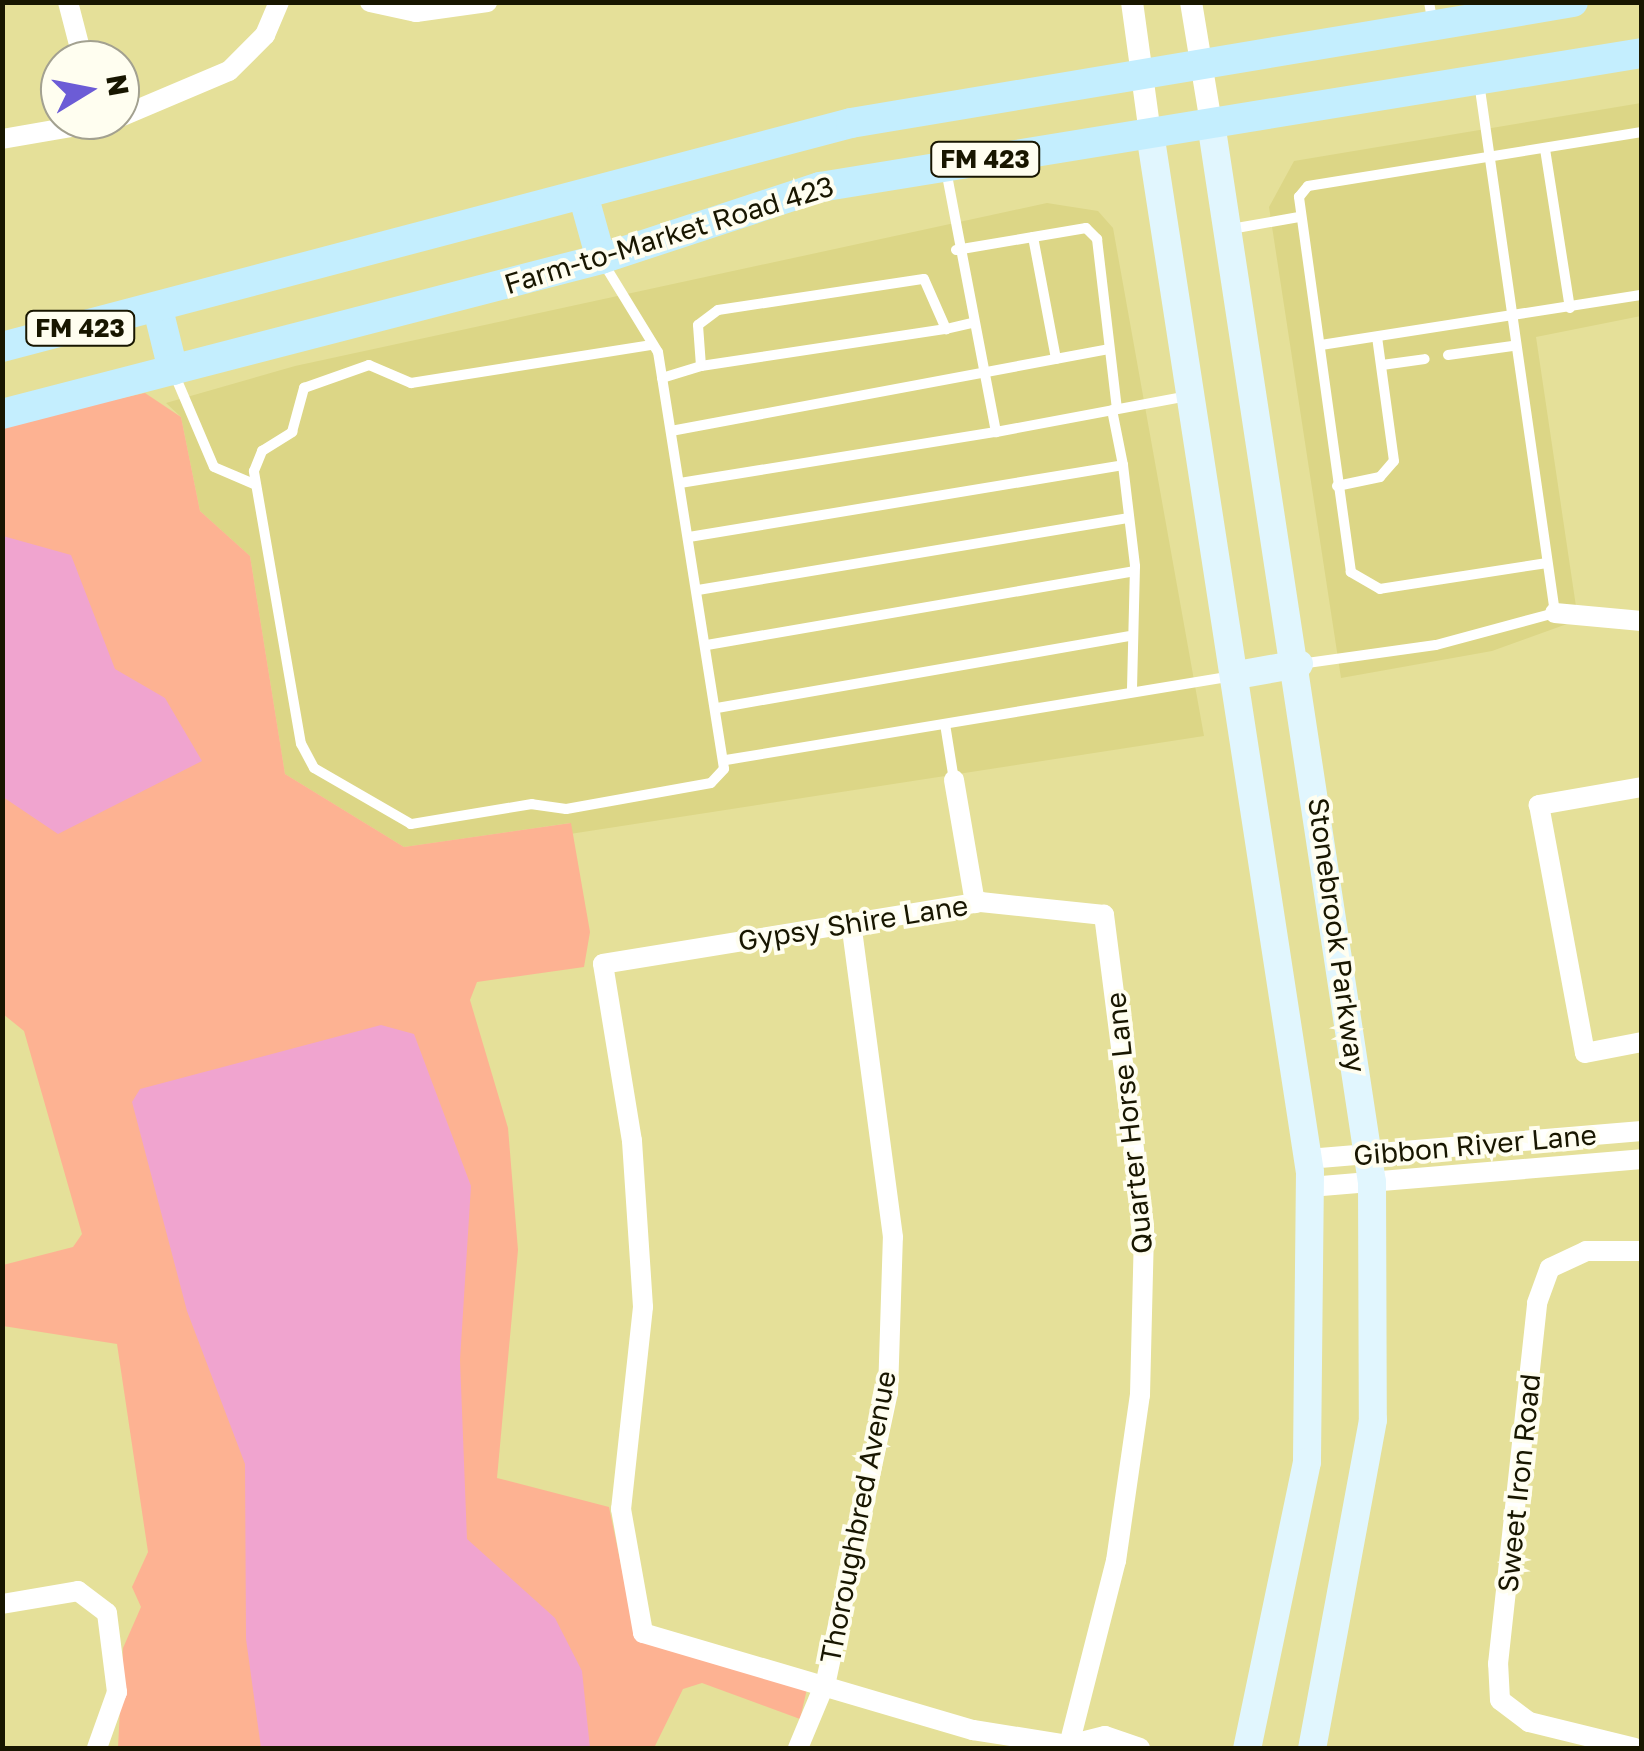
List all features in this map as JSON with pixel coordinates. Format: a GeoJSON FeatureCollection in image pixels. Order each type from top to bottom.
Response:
{"type":"FeatureCollection","features":[{"type":"Feature","properties":{"kind":"main road","name":"Farm-to-Market Road 423"},"geometry":{"type":"LineString","coordinates":[[2,347],[584,198],[852,123],[1201,63],[1431,14],[1573,2]]}},
{"type":"Feature","properties":{"kind":"main road","name":"Farm-to-Market Road 423"},"geometry":{"type":"LineString","coordinates":[[2,414],[601,259],[820,187],[1642,53]]}},
{"type":"Feature","properties":{"kind":"main road","name":"Stonebrook Parkway"},"geometry":{"type":"LineString","coordinates":[[1211,123],[1299,664],[1372,1182],[1373,1420],[1312,1748]]}},
{"type":"Feature","properties":{"kind":"main road"},"geometry":{"type":"LineString","coordinates":[[1150,132],[1195,395],[1310,1187],[1307,1462],[1247,1748]]}},
{"type":"Feature","properties":{"kind":"main road"},"geometry":{"type":"LineString","coordinates":[[584,198],[601,259]]}},
{"type":"Feature","properties":{"kind":"main road"},"geometry":{"type":"LineString","coordinates":[[158,309],[173,370]]}},
{"type":"Feature","properties":{"kind":"main road"},"geometry":{"type":"LineString","coordinates":[[1237,675],[1299,664]]}},
{"type":"Feature","properties":{"kind":"street"},"geometry":{"type":"LineString","coordinates":[[68,2],[78,40]]}},
{"type":"Feature","properties":{"kind":"street"},"geometry":{"type":"LineString","coordinates":[[140,107],[228,71],[265,35],[279,2]]}},
{"type":"Feature","properties":{"kind":"street"},"geometry":{"type":"LineString","coordinates":[[370,2],[416,12],[487,2]]}},
{"type":"Feature","properties":{"kind":"street"},"geometry":{"type":"LineString","coordinates":[[1132,2],[1150,132]]}},
{"type":"Feature","properties":{"kind":"street"},"geometry":{"type":"LineString","coordinates":[[1191,2],[1211,123]]}},
{"type":"Feature","properties":{"kind":"street"},"geometry":{"type":"LineString","coordinates":[[2,139],[40,132]]}},
{"type":"Feature","properties":{"kind":"street"},"geometry":{"type":"LineString","coordinates":[[1555,613],[1642,621]]}},
{"type":"Feature","properties":{"kind":"street"},"geometry":{"type":"LineString","coordinates":[[954,780],[975,903]]}},
{"type":"Feature","properties":{"kind":"street"},"geometry":{"type":"LineString","coordinates":[[1642,788],[1539,805],[1584,1053],[1642,1042]]}},
{"type":"Feature","properties":{"kind":"street","name":"Gypsy Shire Lane"},"geometry":{"type":"LineString","coordinates":[[826,1680],[644,1633],[622,1510],[642,1289],[632,1140],[604,964],[975,903],[1104,915]]}},
{"type":"Feature","properties":{"kind":"street","name":"Quarter Horse Lane"},"geometry":{"type":"LineString","coordinates":[[1072,1747],[1116,1561],[1140,1395],[1144,1227],[1104,915]]}},
{"type":"Feature","properties":{"kind":"street","name":"Thoroughbred Avenue"},"geometry":{"type":"LineString","coordinates":[[798,1748],[826,1680],[888,1393],[894,1237],[851,924]]}},
{"type":"Feature","properties":{"kind":"street","name":"Gibbon River Lane"},"geometry":{"type":"LineString","coordinates":[[1308,1159],[1642,1131]]}},
{"type":"Feature","properties":{"kind":"street","name":"Gibbon River Lane"},"geometry":{"type":"LineString","coordinates":[[1310,1187],[1642,1159]]}},
{"type":"Feature","properties":{"kind":"street","name":"Sweet Iron Road"},"geometry":{"type":"LineString","coordinates":[[1634,1748],[1529,1722],[1500,1700],[1538,1303],[1550,1268],[1586,1251],[1642,1251]]}},
{"type":"Feature","properties":{"kind":"street"},"geometry":{"type":"LineString","coordinates":[[2,1604],[78,1591],[107,1613],[117,1692],[97,1748]]}},
{"type":"Feature","properties":{"kind":"street"},"geometry":{"type":"LineString","coordinates":[[826,1680],[973,1730],[1072,1747],[1104,1736],[1140,1748]]}},
{"type":"Feature","properties":{"kind":"lane"},"geometry":{"type":"LineString","coordinates":[[1299,664],[1436,644],[1555,613],[1484,159],[1479,79]]}},
{"type":"Feature","properties":{"kind":"lane"},"geometry":{"type":"LineString","coordinates":[[1547,563],[1368,586],[1351,572],[1322,345],[1299,217],[1308,186],[1642,132]]}},
{"type":"Feature","properties":{"kind":"lane"},"geometry":{"type":"LineString","coordinates":[[1545,149],[1570,308]]}},
{"type":"Feature","properties":{"kind":"lane"},"geometry":{"type":"LineString","coordinates":[[946,165],[956,250],[996,432]]}},
{"type":"Feature","properties":{"kind":"lane"},"geometry":{"type":"LineString","coordinates":[[1230,229],[1299,217]]}},
{"type":"Feature","properties":{"kind":"lane"},"geometry":{"type":"LineString","coordinates":[[956,250],[1086,228],[1097,239],[1112,329],[1105,350],[1124,466],[1134,571],[1129,636],[1132,692]]}},
{"type":"Feature","properties":{"kind":"lane"},"geometry":{"type":"LineString","coordinates":[[1033,237],[1056,360]]}},
{"type":"Feature","properties":{"kind":"lane"},"geometry":{"type":"LineString","coordinates":[[601,259],[652,345],[662,378],[726,760],[711,783],[566,808],[532,804],[410,824],[306,757],[254,484],[256,460],[292,432],[304,388],[319,376],[369,365],[411,383],[652,345]]}},
{"type":"Feature","properties":{"kind":"lane"},"geometry":{"type":"LineString","coordinates":[[700,366],[698,326],[718,310],[924,279],[946,329]]}},
{"type":"Feature","properties":{"kind":"lane"},"geometry":{"type":"LineString","coordinates":[[1322,345],[1642,296]]}},
{"type":"Feature","properties":{"kind":"lane"},"geometry":{"type":"LineString","coordinates":[[662,378],[700,366],[972,323]]}},
{"type":"Feature","properties":{"kind":"lane"},"geometry":{"type":"LineString","coordinates":[[1337,486],[1380,477],[1394,461],[1377,337]]}},
{"type":"Feature","properties":{"kind":"lane"},"geometry":{"type":"LineString","coordinates":[[1448,355],[1512,346]]}},
{"type":"Feature","properties":{"kind":"lane"},"geometry":{"type":"LineString","coordinates":[[672,431],[1105,350]]}},
{"type":"Feature","properties":{"kind":"lane"},"geometry":{"type":"LineString","coordinates":[[1382,366],[1425,359]]}},
{"type":"Feature","properties":{"kind":"lane"},"geometry":{"type":"LineString","coordinates":[[173,370],[214,467],[254,484]]}},
{"type":"Feature","properties":{"kind":"lane"},"geometry":{"type":"LineString","coordinates":[[680,483],[1195,395]]}},
{"type":"Feature","properties":{"kind":"lane"},"geometry":{"type":"LineString","coordinates":[[689,537],[1124,466]]}},
{"type":"Feature","properties":{"kind":"lane"},"geometry":{"type":"LineString","coordinates":[[698,590],[1129,518]]}},
{"type":"Feature","properties":{"kind":"lane"},"geometry":{"type":"LineString","coordinates":[[707,645],[1134,571]]}},
{"type":"Feature","properties":{"kind":"lane"},"geometry":{"type":"LineString","coordinates":[[717,708],[1129,636]]}},
{"type":"Feature","properties":{"kind":"lane"},"geometry":{"type":"LineString","coordinates":[[726,760],[1237,675]]}},
{"type":"Feature","properties":{"kind":"lane"},"geometry":{"type":"LineString","coordinates":[[945,724],[954,780]]}},
{"type":"Feature","properties":{"kind":"shaded area"},"geometry":{"type":"Polygon","coordinates":[[[1641,103],[1641,316],[1536,337],[1578,620],[1492,651],[1341,678],[1269,207],[1294,161],[1641,103]]]}},
{"type":"Feature","properties":{"kind":"shaded area"},"geometry":{"type":"Polygon","coordinates":[[[1047,203],[1098,211],[1113,228],[1204,736],[570,834],[570,823],[404,847],[285,774],[250,556],[200,511],[181,417],[166,403],[295,366],[1047,203]]]}},
{"type":"Feature","properties":{"kind":"shaded area"},"geometry":{"type":"Polygon","coordinates":[[[145,393],[181,417],[200,511],[250,556],[285,774],[404,847],[571,823],[590,932],[584,967],[477,982],[470,1000],[508,1128],[518,1250],[497,1478],[609,1507],[636,1637],[807,1689],[800,1719],[702,1683],[683,1689],[654,1748],[118,1748],[123,1648],[141,1607],[132,1587],[148,1552],[117,1344],[3,1326],[3,1265],[73,1247],[82,1234],[24,1031],[3,1014],[3,424],[145,393]]]}},
{"type":"Feature","properties":{"kind":"shaded area"},"geometry":{"type":"Polygon","coordinates":[[[3,536],[71,555],[115,669],[165,698],[202,761],[58,834],[3,797],[3,536]]]}},
{"type":"Feature","properties":{"kind":"shaded area"},"geometry":{"type":"Polygon","coordinates":[[[381,1025],[414,1034],[471,1186],[460,1360],[467,1539],[555,1618],[582,1671],[590,1748],[261,1748],[246,1639],[245,1464],[187,1311],[132,1102],[140,1089],[381,1025]]]}}]}
